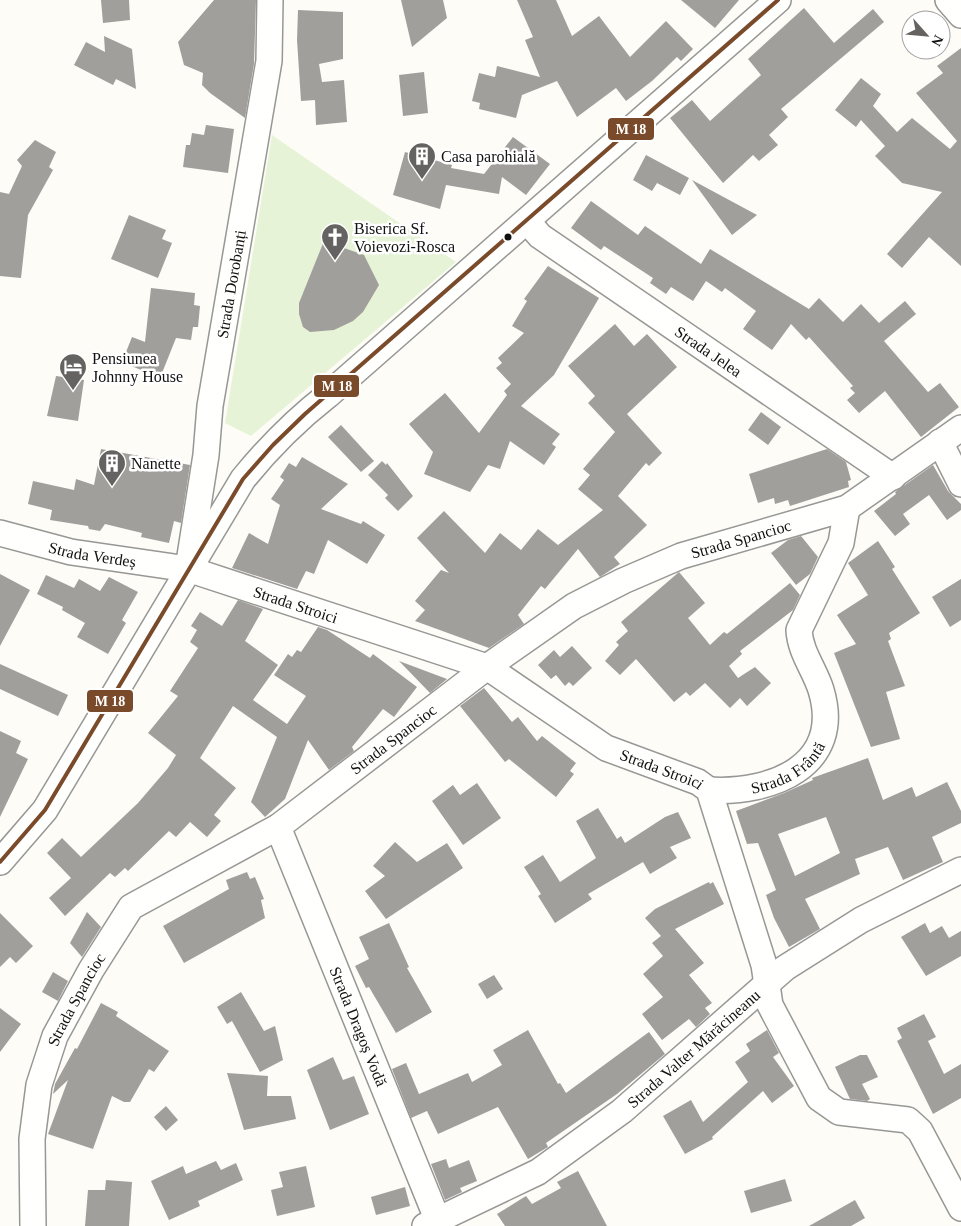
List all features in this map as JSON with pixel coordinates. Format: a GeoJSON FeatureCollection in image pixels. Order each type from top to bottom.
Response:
{"type":"FeatureCollection","features":[{"type":"Feature","properties":{"kind":"street","name":"Strada Dorobanți"},"geometry":{"type":"LineString","coordinates":[[188,568],[206,455],[210,406],[269,61],[270,0]]}},
{"type":"Feature","properties":{"kind":"street"},"geometry":{"type":"LineString","coordinates":[[0,862],[45,810],[242,479],[294,422],[527,221],[778,0]]}},
{"type":"Feature","properties":{"kind":"street"},"geometry":{"type":"LineString","coordinates":[[948,0],[961,15]]}},
{"type":"Feature","properties":{"kind":"street","name":"Strada Jelea"},"geometry":{"type":"LineString","coordinates":[[527,221],[540,236],[893,477]]}},
{"type":"Feature","properties":{"kind":"street","name":"Strada Spancioc"},"geometry":{"type":"LineString","coordinates":[[33,1226],[32,1139],[39,1085],[55,1036],[90,970],[131,907],[278,827],[487,667],[574,606],[623,581],[681,556],[718,543],[847,508],[961,428]]}},
{"type":"Feature","properties":{"kind":"street"},"geometry":{"type":"LineString","coordinates":[[940,442],[961,484]]}},
{"type":"Feature","properties":{"kind":"street","name":"Strada Frântă"},"geometry":{"type":"LineString","coordinates":[[709,790],[726,791],[749,788],[786,777],[810,761],[820,745],[825,734],[826,714],[821,689],[800,641],[799,630],[841,543],[847,508]]}},
{"type":"Feature","properties":{"kind":"street","name":"Strada Verdeș"},"geometry":{"type":"LineString","coordinates":[[0,533],[72,552],[188,568]]}},
{"type":"Feature","properties":{"kind":"street","name":"Strada Stroici"},"geometry":{"type":"LineString","coordinates":[[188,568],[487,667],[606,748],[683,775],[709,790],[764,965],[770,1005],[819,1098],[840,1112],[908,1120],[920,1131],[961,1208]]}},
{"type":"Feature","properties":{"kind":"street","name":"Strada Dragoș Vodă"},"geometry":{"type":"LineString","coordinates":[[278,827],[434,1225]]}},
{"type":"Feature","properties":{"kind":"street","name":"Strada Valter Mărăcineanu"},"geometry":{"type":"LineString","coordinates":[[434,1225],[538,1172],[622,1111],[785,968],[861,920],[961,870]]}},
{"type":"Feature","properties":{"kind":"green space"},"geometry":{"type":"Polygon","coordinates":[[[272,135],[456,262],[251,436],[225,423],[272,135]]]}},
{"type":"Feature","properties":{"kind":"building"},"geometry":{"type":"Polygon","coordinates":[[[101,0],[129,0],[130,20],[103,23],[101,0]]]}},
{"type":"Feature","properties":{"kind":"building"},"geometry":{"type":"Polygon","coordinates":[[[214,0],[256,0],[254,64],[245,118],[202,85],[203,73],[184,65],[178,42],[214,0]]]}},
{"type":"Feature","properties":{"kind":"building"},"geometry":{"type":"Polygon","coordinates":[[[401,0],[443,0],[447,18],[412,47],[401,0]]]}},
{"type":"Feature","properties":{"kind":"building"},"geometry":{"type":"Polygon","coordinates":[[[517,0],[556,0],[572,36],[599,16],[630,57],[666,21],[693,49],[681,61],[677,57],[652,81],[626,101],[616,88],[577,117],[557,81],[522,95],[516,118],[479,109],[480,103],[472,101],[479,73],[495,77],[497,66],[540,77],[525,40],[533,37],[517,0]]]}},
{"type":"Feature","properties":{"kind":"building"},"geometry":{"type":"Polygon","coordinates":[[[681,0],[739,0],[715,28],[681,0]]]}},
{"type":"Feature","properties":{"kind":"building"},"geometry":{"type":"Polygon","coordinates":[[[804,8],[834,43],[873,9],[884,22],[781,109],[788,117],[769,135],[778,145],[759,161],[753,155],[723,183],[670,118],[692,100],[710,121],[761,75],[748,59],[804,8]]]}},
{"type":"Feature","properties":{"kind":"building"},"geometry":{"type":"Polygon","coordinates":[[[298,10],[343,12],[343,59],[319,64],[322,82],[344,80],[347,122],[316,125],[315,100],[301,101],[297,40],[298,10]]]}},
{"type":"Feature","properties":{"kind":"building"},"geometry":{"type":"Polygon","coordinates":[[[104,36],[132,49],[136,89],[116,79],[113,85],[74,65],[86,42],[105,52],[104,36]]]}},
{"type":"Feature","properties":{"kind":"building"},"geometry":{"type":"Polygon","coordinates":[[[961,48],[961,266],[929,237],[902,268],[887,254],[942,192],[902,183],[875,156],[885,146],[861,120],[856,127],[835,110],[861,78],[881,94],[873,106],[897,132],[912,118],[950,149],[957,141],[916,93],[943,73],[937,66],[945,60],[951,60],[951,56],[961,48]]]}},
{"type":"Feature","properties":{"kind":"building"},"geometry":{"type":"Polygon","coordinates":[[[424,72],[428,113],[403,116],[399,75],[424,72]]]}},
{"type":"Feature","properties":{"kind":"building"},"geometry":{"type":"Polygon","coordinates":[[[206,125],[234,129],[228,173],[183,167],[186,145],[190,145],[192,133],[204,135],[206,125]]]}},
{"type":"Feature","properties":{"kind":"building"},"geometry":{"type":"Polygon","coordinates":[[[513,137],[550,164],[526,195],[502,177],[499,194],[446,185],[440,209],[393,195],[405,152],[452,165],[451,168],[484,174],[513,137]]]}},
{"type":"Feature","properties":{"kind":"building"},"geometry":{"type":"Polygon","coordinates":[[[35,140],[56,152],[49,167],[53,170],[28,215],[21,278],[0,276],[0,192],[9,194],[22,166],[17,160],[35,140]]]}},
{"type":"Feature","properties":{"kind":"building"},"geometry":{"type":"Polygon","coordinates":[[[646,155],[689,178],[680,195],[657,183],[652,191],[633,180],[646,155]]]}},
{"type":"Feature","properties":{"kind":"building"},"geometry":{"type":"Polygon","coordinates":[[[692,180],[757,215],[732,235],[692,180]]]}},
{"type":"Feature","properties":{"kind":"building"},"geometry":{"type":"Polygon","coordinates":[[[591,201],[638,235],[645,226],[701,264],[710,249],[809,309],[819,298],[843,322],[861,304],[879,323],[905,301],[916,314],[884,341],[928,392],[940,383],[959,407],[921,437],[885,391],[859,413],[847,400],[855,393],[850,388],[853,386],[809,337],[806,340],[791,324],[772,350],[743,329],[756,311],[725,288],[722,292],[706,281],[693,301],[671,287],[666,294],[650,283],[653,278],[604,246],[601,250],[571,228],[591,201]]]}},
{"type":"Feature","properties":{"kind":"building"},"geometry":{"type":"Polygon","coordinates":[[[129,215],[166,230],[162,239],[172,243],[158,278],[111,259],[129,215]]]}},
{"type":"Feature","properties":{"kind":"building"},"geometry":{"type":"Polygon","coordinates":[[[324,241],[364,255],[379,285],[363,312],[353,321],[334,330],[310,332],[303,327],[299,314],[299,303],[324,241]]]}},
{"type":"Feature","properties":{"kind":"building"},"geometry":{"type":"Polygon","coordinates":[[[548,266],[599,298],[554,375],[521,406],[560,434],[552,444],[556,447],[544,465],[510,441],[500,469],[488,465],[470,492],[424,474],[433,452],[409,424],[445,393],[479,433],[507,395],[504,391],[511,384],[496,368],[502,363],[498,358],[524,333],[512,326],[527,301],[524,299],[548,266]]]}},
{"type":"Feature","properties":{"kind":"building"},"geometry":{"type":"Polygon","coordinates":[[[151,288],[195,293],[194,305],[200,306],[198,327],[193,327],[191,340],[176,338],[160,378],[122,362],[132,337],[145,342],[151,288]]]}},
{"type":"Feature","properties":{"kind":"building"},"geometry":{"type":"Polygon","coordinates":[[[615,324],[634,346],[647,334],[677,367],[627,414],[662,453],[649,466],[646,463],[618,496],[647,525],[614,557],[620,564],[600,577],[578,549],[545,589],[541,586],[518,615],[524,624],[489,648],[415,621],[425,610],[415,601],[441,570],[449,573],[417,538],[444,511],[485,553],[500,533],[521,550],[538,529],[558,545],[603,510],[578,489],[590,475],[583,469],[615,432],[588,403],[595,396],[568,366],[615,324]]]}},
{"type":"Feature","properties":{"kind":"building","name":"Pensiunea Johnny House"},"geometry":{"type":"Polygon","coordinates":[[[56,376],[84,380],[78,421],[47,416],[56,376]]]}},
{"type":"Feature","properties":{"kind":"building"},"geometry":{"type":"Polygon","coordinates":[[[761,412],[781,427],[768,445],[748,430],[761,412]]]}},
{"type":"Feature","properties":{"kind":"building"},"geometry":{"type":"Polygon","coordinates":[[[341,425],[374,461],[361,472],[328,437],[341,425]]]}},
{"type":"Feature","properties":{"kind":"building"},"geometry":{"type":"Polygon","coordinates":[[[101,449],[190,465],[181,523],[174,521],[169,543],[141,537],[142,533],[105,524],[100,531],[89,529],[88,526],[50,520],[52,510],[28,504],[33,481],[74,490],[76,479],[94,485],[101,449]]]}},
{"type":"Feature","properties":{"kind":"building"},"geometry":{"type":"Polygon","coordinates":[[[827,449],[846,462],[851,480],[848,481],[849,487],[790,506],[788,500],[775,504],[774,498],[758,503],[749,474],[827,449]]]}},
{"type":"Feature","properties":{"kind":"building"},"geometry":{"type":"Polygon","coordinates":[[[302,457],[348,484],[321,509],[361,524],[363,521],[385,535],[367,564],[328,540],[314,574],[306,571],[297,589],[232,568],[249,533],[268,544],[280,505],[271,499],[284,480],[280,477],[289,463],[296,467],[302,457]]]}},
{"type":"Feature","properties":{"kind":"building"},"geometry":{"type":"Polygon","coordinates":[[[382,461],[386,465],[387,463],[413,496],[398,511],[385,498],[388,495],[368,475],[382,461]]]}},
{"type":"Feature","properties":{"kind":"building"},"geometry":{"type":"Polygon","coordinates":[[[933,465],[948,491],[961,504],[961,510],[947,520],[929,495],[903,514],[910,524],[895,536],[874,511],[896,494],[895,492],[933,465]]]}},
{"type":"Feature","properties":{"kind":"building"},"geometry":{"type":"Polygon","coordinates":[[[801,536],[818,557],[810,574],[796,585],[771,553],[788,540],[801,536]]]}},
{"type":"Feature","properties":{"kind":"building"},"geometry":{"type":"Polygon","coordinates":[[[878,541],[895,567],[892,569],[920,613],[889,633],[891,639],[888,641],[905,686],[886,692],[900,739],[871,747],[834,653],[856,644],[837,615],[868,595],[848,563],[878,541]]]}},
{"type":"Feature","properties":{"kind":"building"},"geometry":{"type":"Polygon","coordinates":[[[679,572],[705,603],[688,618],[710,645],[724,632],[727,634],[790,583],[800,595],[793,610],[740,651],[742,654],[729,666],[738,678],[755,667],[771,683],[747,706],[740,698],[730,708],[705,683],[690,696],[686,692],[674,702],[636,659],[620,675],[605,661],[619,645],[616,642],[628,631],[621,622],[679,572]]]}},
{"type":"Feature","properties":{"kind":"building"},"geometry":{"type":"Polygon","coordinates":[[[0,574],[30,590],[0,646],[0,574]]]}},
{"type":"Feature","properties":{"kind":"building"},"geometry":{"type":"Polygon","coordinates":[[[46,575],[74,588],[79,579],[100,591],[109,577],[138,592],[122,620],[126,623],[108,654],[77,637],[85,623],[62,610],[63,607],[37,594],[46,575]]]}},
{"type":"Feature","properties":{"kind":"building"},"geometry":{"type":"Polygon","coordinates":[[[961,579],[961,620],[950,627],[932,597],[961,579]]]}},
{"type":"Feature","properties":{"kind":"building"},"geometry":{"type":"Polygon","coordinates":[[[238,600],[263,609],[245,641],[278,665],[253,700],[287,724],[306,696],[274,675],[288,654],[292,657],[297,650],[301,652],[318,627],[327,630],[370,658],[373,654],[417,687],[394,717],[383,709],[352,747],[354,751],[329,770],[308,740],[285,799],[265,817],[251,802],[277,737],[233,706],[200,758],[236,788],[214,815],[221,821],[207,837],[190,822],[176,837],[169,831],[128,871],[125,868],[115,877],[110,873],[65,916],[49,898],[71,878],[47,853],[62,838],[81,857],[138,803],[168,768],[176,755],[148,733],[178,696],[170,691],[198,648],[190,642],[197,630],[191,626],[200,612],[222,626],[238,600]]]}},
{"type":"Feature","properties":{"kind":"building"},"geometry":{"type":"Polygon","coordinates":[[[572,646],[592,668],[573,686],[569,682],[565,686],[556,675],[551,679],[538,665],[554,650],[560,657],[572,646]]]}},
{"type":"Feature","properties":{"kind":"building"},"geometry":{"type":"Polygon","coordinates":[[[399,661],[447,679],[430,693],[399,661]]]}},
{"type":"Feature","properties":{"kind":"building"},"geometry":{"type":"Polygon","coordinates":[[[0,664],[68,695],[58,716],[0,689],[0,664]]]}},
{"type":"Feature","properties":{"kind":"building"},"geometry":{"type":"Polygon","coordinates":[[[484,688],[512,722],[518,717],[537,741],[542,736],[576,763],[570,771],[574,774],[556,797],[509,759],[505,762],[460,706],[484,688]]]}},
{"type":"Feature","properties":{"kind":"building"},"geometry":{"type":"Polygon","coordinates":[[[0,731],[21,741],[16,753],[28,759],[0,817],[0,731]]]}},
{"type":"Feature","properties":{"kind":"building"},"geometry":{"type":"Polygon","coordinates":[[[868,758],[883,800],[912,787],[916,797],[947,782],[961,811],[961,823],[932,837],[943,862],[903,880],[888,847],[855,859],[860,874],[805,899],[820,929],[789,947],[774,918],[766,895],[776,890],[758,843],[747,844],[736,811],[784,793],[813,780],[812,778],[868,758]],[[826,817],[778,834],[795,876],[840,853],[826,817]]]}},
{"type":"Feature","properties":{"kind":"building"},"geometry":{"type":"Polygon","coordinates":[[[477,783],[501,818],[463,845],[432,801],[453,785],[460,795],[477,783]]]}},
{"type":"Feature","properties":{"kind":"building"},"geometry":{"type":"Polygon","coordinates":[[[598,808],[617,839],[621,836],[625,843],[665,817],[678,812],[691,838],[670,847],[677,858],[650,874],[643,862],[588,894],[592,899],[555,923],[538,896],[541,894],[524,867],[543,855],[560,882],[596,858],[576,821],[598,808]]]}},
{"type":"Feature","properties":{"kind":"building"},"geometry":{"type":"Polygon","coordinates":[[[395,842],[417,862],[447,843],[463,868],[386,919],[365,891],[385,876],[373,866],[395,842]]]}},
{"type":"Feature","properties":{"kind":"building"},"geometry":{"type":"Polygon","coordinates":[[[247,872],[250,879],[255,877],[264,899],[261,900],[265,918],[184,963],[163,926],[229,889],[226,880],[247,872]]]}},
{"type":"Feature","properties":{"kind":"building"},"geometry":{"type":"Polygon","coordinates":[[[709,882],[710,884],[713,882],[724,904],[675,929],[704,963],[689,975],[712,1003],[705,1008],[710,1014],[696,1027],[689,1019],[662,1040],[642,1014],[663,997],[643,974],[663,956],[652,943],[661,936],[645,918],[655,909],[709,882]]]}},
{"type":"Feature","properties":{"kind":"building"},"geometry":{"type":"Polygon","coordinates":[[[87,912],[101,927],[82,957],[70,943],[87,912]]]}},
{"type":"Feature","properties":{"kind":"building"},"geometry":{"type":"Polygon","coordinates":[[[0,913],[33,946],[16,963],[10,957],[0,967],[0,913]]]}},
{"type":"Feature","properties":{"kind":"building"},"geometry":{"type":"Polygon","coordinates":[[[389,923],[409,967],[407,968],[432,1012],[396,1033],[369,987],[366,988],[355,966],[369,959],[359,937],[389,923]]]}},
{"type":"Feature","properties":{"kind":"building"},"geometry":{"type":"Polygon","coordinates":[[[925,923],[930,933],[942,926],[949,938],[961,931],[961,956],[926,976],[901,937],[925,923]]]}},
{"type":"Feature","properties":{"kind":"building"},"geometry":{"type":"Polygon","coordinates":[[[53,972],[68,981],[58,1001],[42,992],[53,972]]]}},
{"type":"Feature","properties":{"kind":"building"},"geometry":{"type":"Polygon","coordinates":[[[494,975],[503,989],[487,999],[478,984],[494,975]]]}},
{"type":"Feature","properties":{"kind":"building"},"geometry":{"type":"Polygon","coordinates":[[[241,992],[264,1031],[275,1026],[283,1060],[260,1072],[232,1021],[227,1024],[217,1007],[241,992]]]}},
{"type":"Feature","properties":{"kind":"building"},"geometry":{"type":"Polygon","coordinates":[[[101,1003],[118,1012],[116,1016],[169,1051],[154,1072],[149,1069],[130,1102],[124,1102],[112,1096],[93,1149],[48,1134],[68,1080],[53,1094],[55,1084],[75,1048],[77,1049],[101,1003]]]}},
{"type":"Feature","properties":{"kind":"building"},"geometry":{"type":"Polygon","coordinates":[[[0,1008],[21,1024],[0,1052],[0,1008]]]}},
{"type":"Feature","properties":{"kind":"building"},"geometry":{"type":"Polygon","coordinates":[[[924,1014],[936,1037],[928,1041],[944,1074],[961,1064],[961,1098],[933,1114],[897,1041],[902,1038],[897,1028],[924,1014]]]}},
{"type":"Feature","properties":{"kind":"building"},"geometry":{"type":"Polygon","coordinates":[[[528,1030],[558,1084],[560,1083],[566,1093],[649,1032],[665,1054],[617,1094],[546,1143],[548,1147],[528,1159],[498,1107],[438,1134],[427,1111],[411,1118],[392,1069],[406,1063],[419,1094],[468,1073],[472,1082],[502,1065],[493,1050],[528,1030]]]}},
{"type":"Feature","properties":{"kind":"building"},"geometry":{"type":"Polygon","coordinates":[[[767,1030],[779,1053],[773,1057],[794,1086],[772,1103],[763,1091],[712,1137],[713,1139],[685,1154],[663,1116],[691,1100],[703,1122],[748,1082],[735,1062],[750,1051],[746,1044],[767,1030]]]}},
{"type":"Feature","properties":{"kind":"building"},"geometry":{"type":"Polygon","coordinates":[[[860,1055],[867,1055],[878,1077],[862,1084],[870,1099],[867,1101],[850,1099],[835,1067],[860,1055]]]}},
{"type":"Feature","properties":{"kind":"building"},"geometry":{"type":"Polygon","coordinates":[[[333,1057],[343,1080],[354,1076],[369,1114],[330,1130],[307,1070],[333,1057]]]}},
{"type":"Feature","properties":{"kind":"building"},"geometry":{"type":"Polygon","coordinates":[[[227,1073],[268,1076],[267,1096],[291,1096],[296,1119],[244,1130],[227,1073]]]}},
{"type":"Feature","properties":{"kind":"building"},"geometry":{"type":"Polygon","coordinates":[[[166,1106],[178,1120],[166,1131],[154,1117],[166,1106]]]}},
{"type":"Feature","properties":{"kind":"building"},"geometry":{"type":"Polygon","coordinates":[[[446,1159],[449,1168],[469,1160],[477,1181],[460,1188],[462,1192],[445,1200],[431,1164],[446,1159]]]}},
{"type":"Feature","properties":{"kind":"building"},"geometry":{"type":"Polygon","coordinates":[[[216,1161],[221,1170],[236,1163],[243,1180],[198,1201],[200,1206],[169,1220],[151,1181],[183,1166],[186,1174],[216,1161]]]}},
{"type":"Feature","properties":{"kind":"building"},"geometry":{"type":"Polygon","coordinates":[[[306,1166],[315,1207],[277,1216],[271,1190],[283,1187],[279,1172],[306,1166]]]}},
{"type":"Feature","properties":{"kind":"building"},"geometry":{"type":"Polygon","coordinates":[[[578,1171],[607,1226],[505,1226],[497,1214],[526,1196],[532,1204],[561,1188],[557,1182],[578,1171]]]}},
{"type":"Feature","properties":{"kind":"building"},"geometry":{"type":"Polygon","coordinates":[[[785,1179],[792,1201],[751,1213],[744,1191],[785,1179]]]}},
{"type":"Feature","properties":{"kind":"building"},"geometry":{"type":"Polygon","coordinates":[[[106,1180],[132,1182],[129,1226],[85,1226],[88,1190],[105,1190],[106,1180]]]}},
{"type":"Feature","properties":{"kind":"building"},"geometry":{"type":"Polygon","coordinates":[[[405,1187],[410,1206],[376,1215],[371,1197],[405,1187]]]}},
{"type":"Feature","properties":{"kind":"building"},"geometry":{"type":"Polygon","coordinates":[[[855,1200],[865,1218],[851,1226],[809,1226],[855,1200]]]}},
{"type":"Feature","properties":{"kind":"transit line"},"geometry":{"type":"LineString","coordinates":[[0,862],[45,810],[243,479],[273,445],[305,414],[778,0]]}},
{"type":"Feature","properties":{"kind":"place","name":"Casa parohială"},"geometry":{"type":"Point","coordinates":[422,180]}},
{"type":"Feature","properties":{"kind":"place","name":"Biserica Sf. Voievozi-Rosca"},"geometry":{"type":"Point","coordinates":[335,261]}},
{"type":"Feature","properties":{"kind":"place","name":"Pensiunea Johnny House"},"geometry":{"type":"Point","coordinates":[73,391]}},
{"type":"Feature","properties":{"kind":"place","name":"Nanette"},"geometry":{"type":"Point","coordinates":[112,487]}}]}
